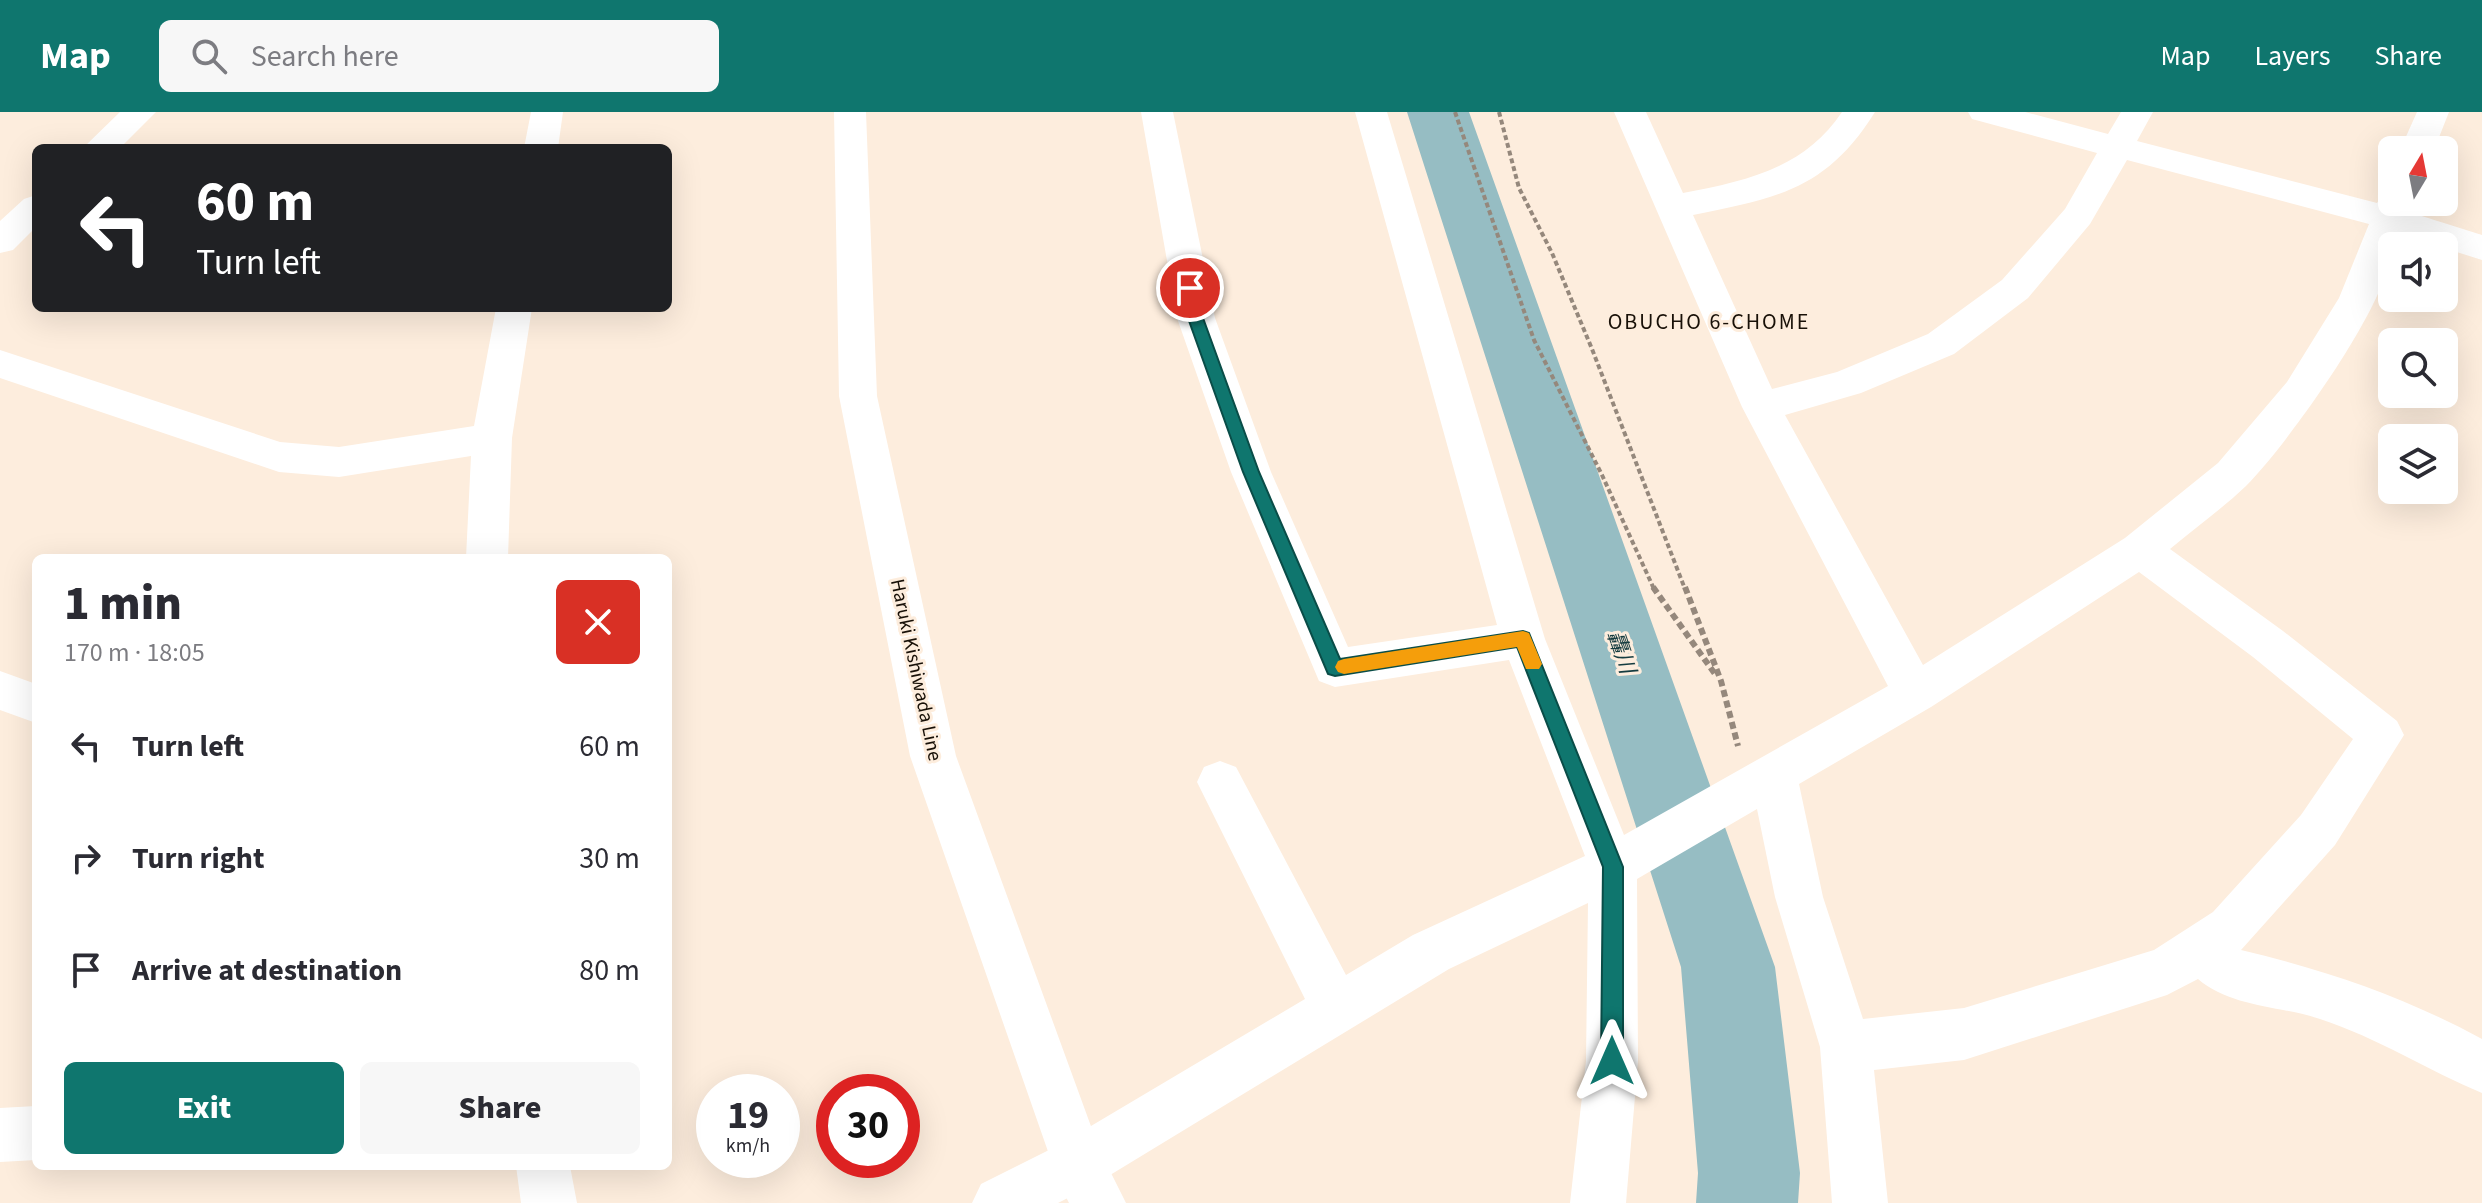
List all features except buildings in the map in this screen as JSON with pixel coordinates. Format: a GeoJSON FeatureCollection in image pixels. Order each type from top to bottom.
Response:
{"type":"FeatureCollection","features":[{"type":"Feature","properties":{"kind":"street"},"geometry":{"type":"LineString","coordinates":[[104,144],[140,112]]}},
{"type":"Feature","properties":{"kind":"street"},"geometry":{"type":"LineString","coordinates":[[542,144],[547,112]]}},
{"type":"Feature","properties":{"kind":"street","name":"Haruki Kishiwada Line"},"geometry":{"type":"LineString","coordinates":[[850,112],[858,396],[930,740],[1088,1184]]}},
{"type":"Feature","properties":{"kind":"street"},"geometry":{"type":"LineString","coordinates":[[1157,112],[1196,318],[1251,472],[1335,668],[1523,639]]}},
{"type":"Feature","properties":{"kind":"street"},"geometry":{"type":"LineString","coordinates":[[1371,112],[1523,639],[1622,861],[1612,1061],[1598,1203]]}},
{"type":"Feature","properties":{"kind":"street"},"geometry":{"type":"LineString","coordinates":[[1630,112],[1761,407],[1915,693]]}},
{"type":"Feature","properties":{"kind":"street"},"geometry":{"type":"LineString","coordinates":[[1672,207],[1758,190],[1819,163],[1850,129],[1859,112]]}},
{"type":"Feature","properties":{"kind":"street"},"geometry":{"type":"LineString","coordinates":[[1984,112],[2378,207]]}},
{"type":"Feature","properties":{"kind":"street"},"geometry":{"type":"LineString","coordinates":[[1761,407],[1847,383],[1941,344],[2015,289],[2078,216],[2137,112]]}},
{"type":"Feature","properties":{"kind":"street"},"geometry":{"type":"LineString","coordinates":[[2423,136],[2433,112]]}},
{"type":"Feature","properties":{"kind":"street"},"geometry":{"type":"LineString","coordinates":[[0,241],[32,211]]}},
{"type":"Feature","properties":{"kind":"street"},"geometry":{"type":"LineString","coordinates":[[1000,1203],[1088,1184],[1337,1009],[1431,952],[1622,861],[1915,693],[2140,550],[2232,474],[2301,392],[2357,300],[2390,216]]}},
{"type":"Feature","properties":{"kind":"street"},"geometry":{"type":"LineString","coordinates":[[2406,216],[2482,248]]}},
{"type":"Feature","properties":{"kind":"street"},"geometry":{"type":"LineString","coordinates":[[487,554],[492,438],[513,312]]}},
{"type":"Feature","properties":{"kind":"street"},"geometry":{"type":"LineString","coordinates":[[0,364],[279,457],[339,462],[492,438]]}},
{"type":"Feature","properties":{"kind":"street"},"geometry":{"type":"LineString","coordinates":[[1846,1047],[1964,1034],[2167,971],[2230,929],[2318,830],[2381,735],[2268,644],[2140,550]]}},
{"type":"Feature","properties":{"kind":"street"},"geometry":{"type":"LineString","coordinates":[[0,690],[32,702]]}},
{"type":"Feature","properties":{"kind":"street"},"geometry":{"type":"LineString","coordinates":[[1761,781],[1846,1047],[1860,1203]]}},
{"type":"Feature","properties":{"kind":"street"},"geometry":{"type":"LineString","coordinates":[[1220,782],[1337,1009]]}},
{"type":"Feature","properties":{"kind":"street"},"geometry":{"type":"LineString","coordinates":[[2200,948],[2227,971],[2320,994],[2425,1036],[2482,1067]]}},
{"type":"Feature","properties":{"kind":"street"},"geometry":{"type":"LineString","coordinates":[[0,1135],[32,1133]]}},
{"type":"Feature","properties":{"kind":"street"},"geometry":{"type":"LineString","coordinates":[[544,1170],[549,1203]]}},
{"type":"Feature","properties":{"kind":"path"},"geometry":{"type":"LineString","coordinates":[[1455,112],[1534,340],[1602,475],[1657,596],[1721,681]]}},
{"type":"Feature","properties":{"kind":"path"},"geometry":{"type":"LineString","coordinates":[[1499,112],[1519,188],[1552,253],[1592,349],[1761,781]]}},
{"type":"Feature","properties":{"kind":"waterway","name":"轟川"},"geometry":{"type":"LineString","coordinates":[[1438,112],[1728,967],[1749,1173],[1747,1203]]}},
{"type":"Feature","properties":{"kind":"slow traffic"},"geometry":{"type":"LineString","coordinates":[[1344,667],[1523,639],[1533,664]]}},
{"type":"Feature","properties":{"kind":"district","name":"OBUCHO 6-CHOME"},"geometry":{"type":"Point","coordinates":[1709,322]}},
{"type":"Feature","properties":{"kind":"route"},"geometry":{"type":"LineString","coordinates":[[1190,288],[1196,318],[1251,472],[1335,668],[1523,639],[1613,867],[1612,1061]]}}]}
